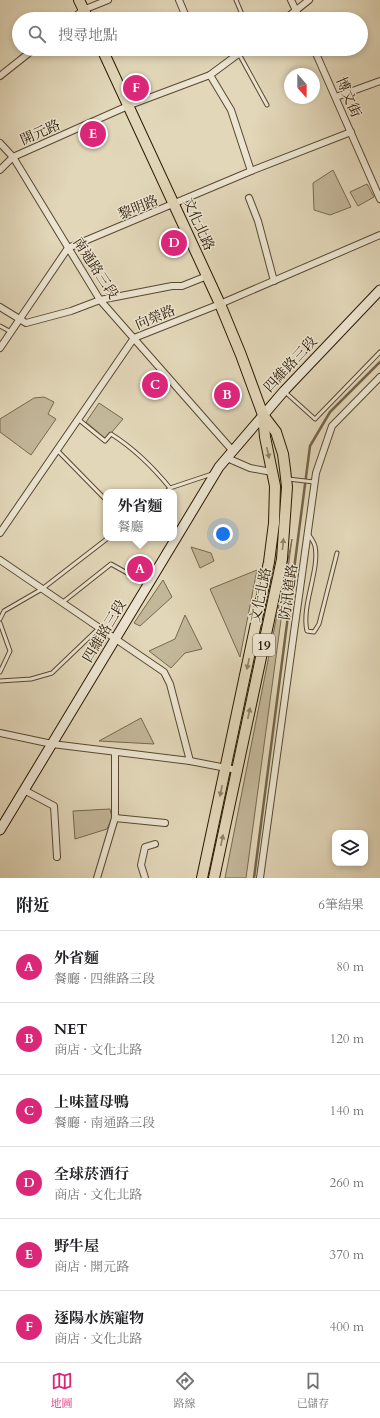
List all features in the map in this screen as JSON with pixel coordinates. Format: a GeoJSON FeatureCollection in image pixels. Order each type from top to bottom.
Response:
{"type":"FeatureCollection","features":[{"type":"Feature","properties":{"kind":"main road"},"geometry":{"type":"LineString","coordinates":[[79,0],[85,12]]}},
{"type":"Feature","properties":{"kind":"main road","name":"文化北路"},"geometry":{"type":"LineString","coordinates":[[106,56],[130,105],[175,204],[241,355],[263,415],[265,437],[275,486],[275,508],[269,562],[202,878]]}},
{"type":"Feature","properties":{"kind":"main road","name":"文化北路"},"geometry":{"type":"LineString","coordinates":[[214,878],[282,559],[286,520],[286,478],[283,454],[276,432],[263,415]]}},
{"type":"Feature","properties":{"kind":"street"},"geometry":{"type":"LineString","coordinates":[[90,12],[108,0]]}},
{"type":"Feature","properties":{"kind":"street"},"geometry":{"type":"LineString","coordinates":[[179,0],[183,12]]}},
{"type":"Feature","properties":{"kind":"street"},"geometry":{"type":"LineString","coordinates":[[291,0],[296,10]]}},
{"type":"Feature","properties":{"kind":"street"},"geometry":{"type":"LineString","coordinates":[[294,12],[309,0]]}},
{"type":"Feature","properties":{"kind":"street"},"geometry":{"type":"LineString","coordinates":[[0,76],[25,56]]}},
{"type":"Feature","properties":{"kind":"street","name":"開元路"},"geometry":{"type":"LineString","coordinates":[[0,170],[13,157],[130,105],[210,75],[236,56]]}},
{"type":"Feature","properties":{"kind":"street","name":"博文街"},"geometry":{"type":"LineString","coordinates":[[317,56],[380,198]]}},
{"type":"Feature","properties":{"kind":"street"},"geometry":{"type":"LineString","coordinates":[[210,75],[231,110],[251,171]]}},
{"type":"Feature","properties":{"kind":"street"},"geometry":{"type":"LineString","coordinates":[[336,97],[380,81]]}},
{"type":"Feature","properties":{"kind":"street","name":"黎明路"},"geometry":{"type":"LineString","coordinates":[[68,248],[251,171],[351,132]]}},
{"type":"Feature","properties":{"kind":"street","name":"南通路三段"},"geometry":{"type":"LineString","coordinates":[[0,143],[13,157],[100,300],[232,450]]}},
{"type":"Feature","properties":{"kind":"street"},"geometry":{"type":"LineString","coordinates":[[249,198],[258,221],[274,281]]}},
{"type":"Feature","properties":{"kind":"street","name":"向榮路"},"geometry":{"type":"LineString","coordinates":[[0,533],[134,338],[220,304],[380,235]]}},
{"type":"Feature","properties":{"kind":"street"},"geometry":{"type":"LineString","coordinates":[[0,348],[68,248]]}},
{"type":"Feature","properties":{"kind":"street"},"geometry":{"type":"LineString","coordinates":[[0,307],[26,323],[72,310],[100,300],[172,286],[182,286],[207,276]]}},
{"type":"Feature","properties":{"kind":"street","name":"四維路三段"},"geometry":{"type":"LineString","coordinates":[[177,537],[216,473],[232,450],[284,391],[380,290]]}},
{"type":"Feature","properties":{"kind":"street","name":"防汛道路"},"geometry":{"type":"LineString","coordinates":[[260,878],[316,473],[332,426],[380,377]]}},
{"type":"Feature","properties":{"kind":"street"},"geometry":{"type":"LineString","coordinates":[[226,458],[250,468],[272,472]]}},
{"type":"Feature","properties":{"kind":"street","name":"四維路三段"},"geometry":{"type":"LineString","coordinates":[[0,830],[175,541]]}},
{"type":"Feature","properties":{"kind":"street"},"geometry":{"type":"LineString","coordinates":[[0,560],[164,672],[170,684],[190,761]]}},
{"type":"Feature","properties":{"kind":"street"},"geometry":{"type":"LineString","coordinates":[[0,733],[52,744],[190,761],[237,770]]}},
{"type":"Feature","properties":{"kind":"street"},"geometry":{"type":"LineString","coordinates":[[97,878],[115,818],[115,752]]}},
{"type":"Feature","properties":{"kind":"street"},"geometry":{"type":"LineString","coordinates":[[24,790],[54,806],[57,857]]}},
{"type":"Feature","properties":{"kind":"street"},"geometry":{"type":"LineString","coordinates":[[115,818],[165,823]]}},
{"type":"Feature","properties":{"kind":"street"},"geometry":{"type":"LineString","coordinates":[[145,878],[141,865],[145,847],[155,844]]}},
{"type":"Feature","properties":{"kind":"lane"},"geometry":{"type":"LineString","coordinates":[[236,0],[241,12]]}},
{"type":"Feature","properties":{"kind":"lane"},"geometry":{"type":"LineString","coordinates":[[240,56],[267,105]]}},
{"type":"Feature","properties":{"kind":"lane"},"geometry":{"type":"LineString","coordinates":[[0,326],[11,332]]}},
{"type":"Feature","properties":{"kind":"lane"},"geometry":{"type":"LineString","coordinates":[[284,391],[315,419],[380,352]]}},
{"type":"Feature","properties":{"kind":"lane"},"geometry":{"type":"LineString","coordinates":[[78,419],[105,440],[111,434],[131,447],[152,466],[170,488],[216,473]]}},
{"type":"Feature","properties":{"kind":"lane"},"geometry":{"type":"LineString","coordinates":[[57,450],[103,497]]}},
{"type":"Feature","properties":{"kind":"lane"},"geometry":{"type":"LineString","coordinates":[[286,478],[315,482]]}},
{"type":"Feature","properties":{"kind":"lane"},"geometry":{"type":"LineString","coordinates":[[308,533],[315,546],[314,566],[306,616],[307,631],[314,632],[319,624],[337,553]]}},
{"type":"Feature","properties":{"kind":"lane"},"geometry":{"type":"LineString","coordinates":[[0,619],[4,611],[42,589],[104,541]]}},
{"type":"Feature","properties":{"kind":"lane"},"geometry":{"type":"LineString","coordinates":[[62,603],[111,564],[148,585]]}},
{"type":"Feature","properties":{"kind":"lane"},"geometry":{"type":"LineString","coordinates":[[0,623],[10,651],[0,672]]}},
{"type":"Feature","properties":{"kind":"lane"},"geometry":{"type":"LineString","coordinates":[[0,681],[31,679],[52,673],[99,628]]}},
{"type":"Feature","properties":{"kind":"shaded area"},"geometry":{"type":"Polygon","coordinates":[[[333,170],[351,207],[330,215],[314,210],[313,183],[333,170]]]}},
{"type":"Feature","properties":{"kind":"shaded area"},"geometry":{"type":"Polygon","coordinates":[[[367,184],[374,197],[358,206],[350,192],[367,184]]]}},
{"type":"Feature","properties":{"kind":"shaded area"},"geometry":{"type":"Polygon","coordinates":[[[44,397],[54,402],[48,414],[56,419],[31,455],[0,432],[0,419],[34,398],[44,397]]]}},
{"type":"Feature","properties":{"kind":"shaded area"},"geometry":{"type":"Polygon","coordinates":[[[99,403],[123,419],[106,439],[86,422],[99,403]]]}},
{"type":"Feature","properties":{"kind":"shaded area"},"geometry":{"type":"Polygon","coordinates":[[[292,539],[246,878],[225,878],[292,539]]]}},
{"type":"Feature","properties":{"kind":"shaded area"},"geometry":{"type":"Polygon","coordinates":[[[191,547],[211,553],[214,561],[200,568],[191,547]]]}},
{"type":"Feature","properties":{"kind":"shaded area"},"geometry":{"type":"Polygon","coordinates":[[[257,570],[240,657],[210,589],[257,570]]]}},
{"type":"Feature","properties":{"kind":"shaded area"},"geometry":{"type":"Polygon","coordinates":[[[163,580],[172,597],[140,626],[134,623],[163,580]]]}},
{"type":"Feature","properties":{"kind":"shaded area"},"geometry":{"type":"Polygon","coordinates":[[[185,615],[202,649],[185,653],[171,668],[149,651],[175,639],[185,615]]]}},
{"type":"Feature","properties":{"kind":"shaded area"},"geometry":{"type":"Polygon","coordinates":[[[141,718],[154,744],[99,741],[141,718]]]}},
{"type":"Feature","properties":{"kind":"shaded area"},"geometry":{"type":"Polygon","coordinates":[[[110,809],[112,818],[107,829],[75,839],[73,811],[110,809]]]}},
{"type":"Feature","properties":{"kind":"waterway"},"geometry":{"type":"LineString","coordinates":[[254,878],[310,446],[330,412],[380,362]]}},
{"type":"Feature","properties":{"kind":"place","name":"逐陽水族寵物"},"geometry":{"type":"Point","coordinates":[136,88]}},
{"type":"Feature","properties":{"kind":"place","name":"野牛屋"},"geometry":{"type":"Point","coordinates":[93,134]}},
{"type":"Feature","properties":{"kind":"place","name":"全球菸酒行"},"geometry":{"type":"Point","coordinates":[174,243]}},
{"type":"Feature","properties":{"kind":"place","name":"上味薑母鴨"},"geometry":{"type":"Point","coordinates":[155,385]}},
{"type":"Feature","properties":{"kind":"place","name":"NET"},"geometry":{"type":"Point","coordinates":[227,395]}},
{"type":"Feature","properties":{"kind":"place","name":"外省麵"},"geometry":{"type":"Point","coordinates":[140,569]}}]}
